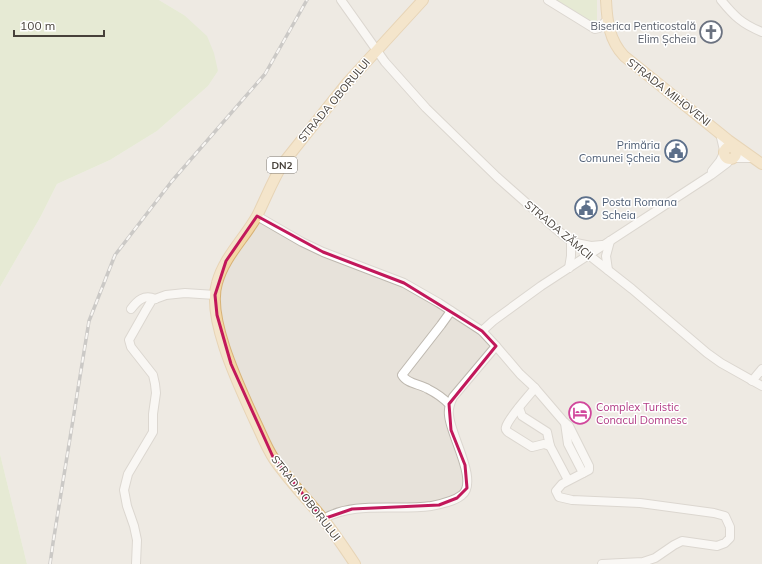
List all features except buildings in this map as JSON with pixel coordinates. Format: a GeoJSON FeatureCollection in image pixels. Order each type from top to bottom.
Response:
{"type":"FeatureCollection","features":[{"type":"Feature","properties":{"kind":"main road","name":"STRADA OBORULUI"},"geometry":{"type":"LineString","coordinates":[[355,564],[323,519],[288,478],[269,449],[231,364],[218,322],[215,295],[216,284],[226,261],[257,216],[284,162],[332,101],[376,50],[423,0]]}},
{"type":"Feature","properties":{"kind":"main road","name":"STRADA MIHOVENI"},"geometry":{"type":"LineString","coordinates":[[606,0],[607,20],[611,36],[617,49],[720,133],[730,152],[753,158],[762,164]]}},
{"type":"Feature","properties":{"kind":"street","name":"STRADA ZĂMCII"},"geometry":{"type":"LineString","coordinates":[[341,0],[376,50],[404,83],[448,130],[497,177],[572,242],[608,270],[707,353],[762,386]]}},
{"type":"Feature","properties":{"kind":"street"},"geometry":{"type":"LineString","coordinates":[[548,0],[595,29],[600,28],[607,20]]}},
{"type":"Feature","properties":{"kind":"street"},"geometry":{"type":"LineString","coordinates":[[721,0],[737,19],[749,27],[762,32]]}},
{"type":"Feature","properties":{"kind":"street"},"geometry":{"type":"LineString","coordinates":[[482,331],[509,309],[569,268],[707,178],[730,152]]}},
{"type":"Feature","properties":{"kind":"street"},"geometry":{"type":"LineString","coordinates":[[257,216],[302,242],[323,252],[404,283],[482,331],[520,374],[535,388],[565,424],[568,444],[586,471],[559,486],[556,494],[559,497],[572,500],[640,503],[714,513],[725,516],[730,523],[730,538],[722,545],[717,546],[682,541],[650,561],[602,564]]}},
{"type":"Feature","properties":{"kind":"street"},"geometry":{"type":"LineString","coordinates":[[569,268],[572,242],[591,246],[606,243]]}},
{"type":"Feature","properties":{"kind":"street"},"geometry":{"type":"LineString","coordinates":[[606,243],[608,270]]}},
{"type":"Feature","properties":{"kind":"street"},"geometry":{"type":"LineString","coordinates":[[136,564],[137,540],[124,490],[128,474],[152,432],[156,393],[153,375],[131,347],[129,340],[152,300],[166,295],[185,293],[215,295]]}},
{"type":"Feature","properties":{"kind":"street"},"geometry":{"type":"LineString","coordinates":[[131,309],[138,301],[145,297],[149,296],[155,299]]}},
{"type":"Feature","properties":{"kind":"street"},"geometry":{"type":"LineString","coordinates":[[449,404],[427,388],[404,379],[402,375],[451,311]]}},
{"type":"Feature","properties":{"kind":"street"},"geometry":{"type":"LineString","coordinates":[[323,519],[341,511],[352,509],[413,508],[449,502],[463,494],[467,488],[468,476],[451,430],[449,404],[453,397],[496,346]]}},
{"type":"Feature","properties":{"kind":"street"},"geometry":{"type":"LineString","coordinates":[[752,381],[762,369]]}},
{"type":"Feature","properties":{"kind":"street"},"geometry":{"type":"LineString","coordinates":[[535,388],[506,427],[507,431],[532,447],[544,444],[550,446]]}},
{"type":"Feature","properties":{"kind":"street"},"geometry":{"type":"LineString","coordinates":[[519,408],[522,416],[545,430],[550,446],[568,480]]}},
{"type":"Feature","properties":{"kind":"highlighted area"},"geometry":{"type":"Polygon","coordinates":[[[257,216],[323,252],[404,283],[482,331],[496,346],[449,404],[451,430],[465,465],[467,488],[457,498],[439,505],[352,509],[323,519],[273,457],[231,364],[217,315],[215,295],[226,261],[257,216]]]}},
{"type":"Feature","properties":{"kind":"shaded area"},"geometry":{"type":"Polygon","coordinates":[[[159,0],[762,0],[762,564],[27,564],[0,454],[0,287],[41,216],[57,184],[110,160],[157,131],[208,86],[218,71],[184,15],[159,0]]]}},
{"type":"Feature","properties":{"kind":"green space"},"geometry":{"type":"Polygon","coordinates":[[[0,0],[159,0],[184,15],[207,36],[214,53],[218,71],[208,86],[157,131],[110,160],[57,184],[41,216],[0,287],[0,0]]]}},
{"type":"Feature","properties":{"kind":"green space"},"geometry":{"type":"Polygon","coordinates":[[[556,0],[597,0],[597,20],[595,22],[591,21],[556,0]]]}},
{"type":"Feature","properties":{"kind":"green space"},"geometry":{"type":"Polygon","coordinates":[[[0,454],[27,564],[0,564],[0,454]]]}},
{"type":"Feature","properties":{"kind":"railway"},"geometry":{"type":"LineString","coordinates":[[50,564],[89,321],[115,255],[172,181],[265,74],[307,0]]}},
{"type":"Feature","properties":{"kind":"place","name":"Biserica Penticostală Elim Șcheia"},"geometry":{"type":"Point","coordinates":[711,32]}},
{"type":"Feature","properties":{"kind":"place","name":"Primăria Comunei Șcheia"},"geometry":{"type":"Point","coordinates":[676,151]}},
{"type":"Feature","properties":{"kind":"place","name":"Posta Romana Scheia"},"geometry":{"type":"Point","coordinates":[586,208]}},
{"type":"Feature","properties":{"kind":"place","name":"Complex Turistic Conacul Domnesc"},"geometry":{"type":"Point","coordinates":[580,413]}}]}
